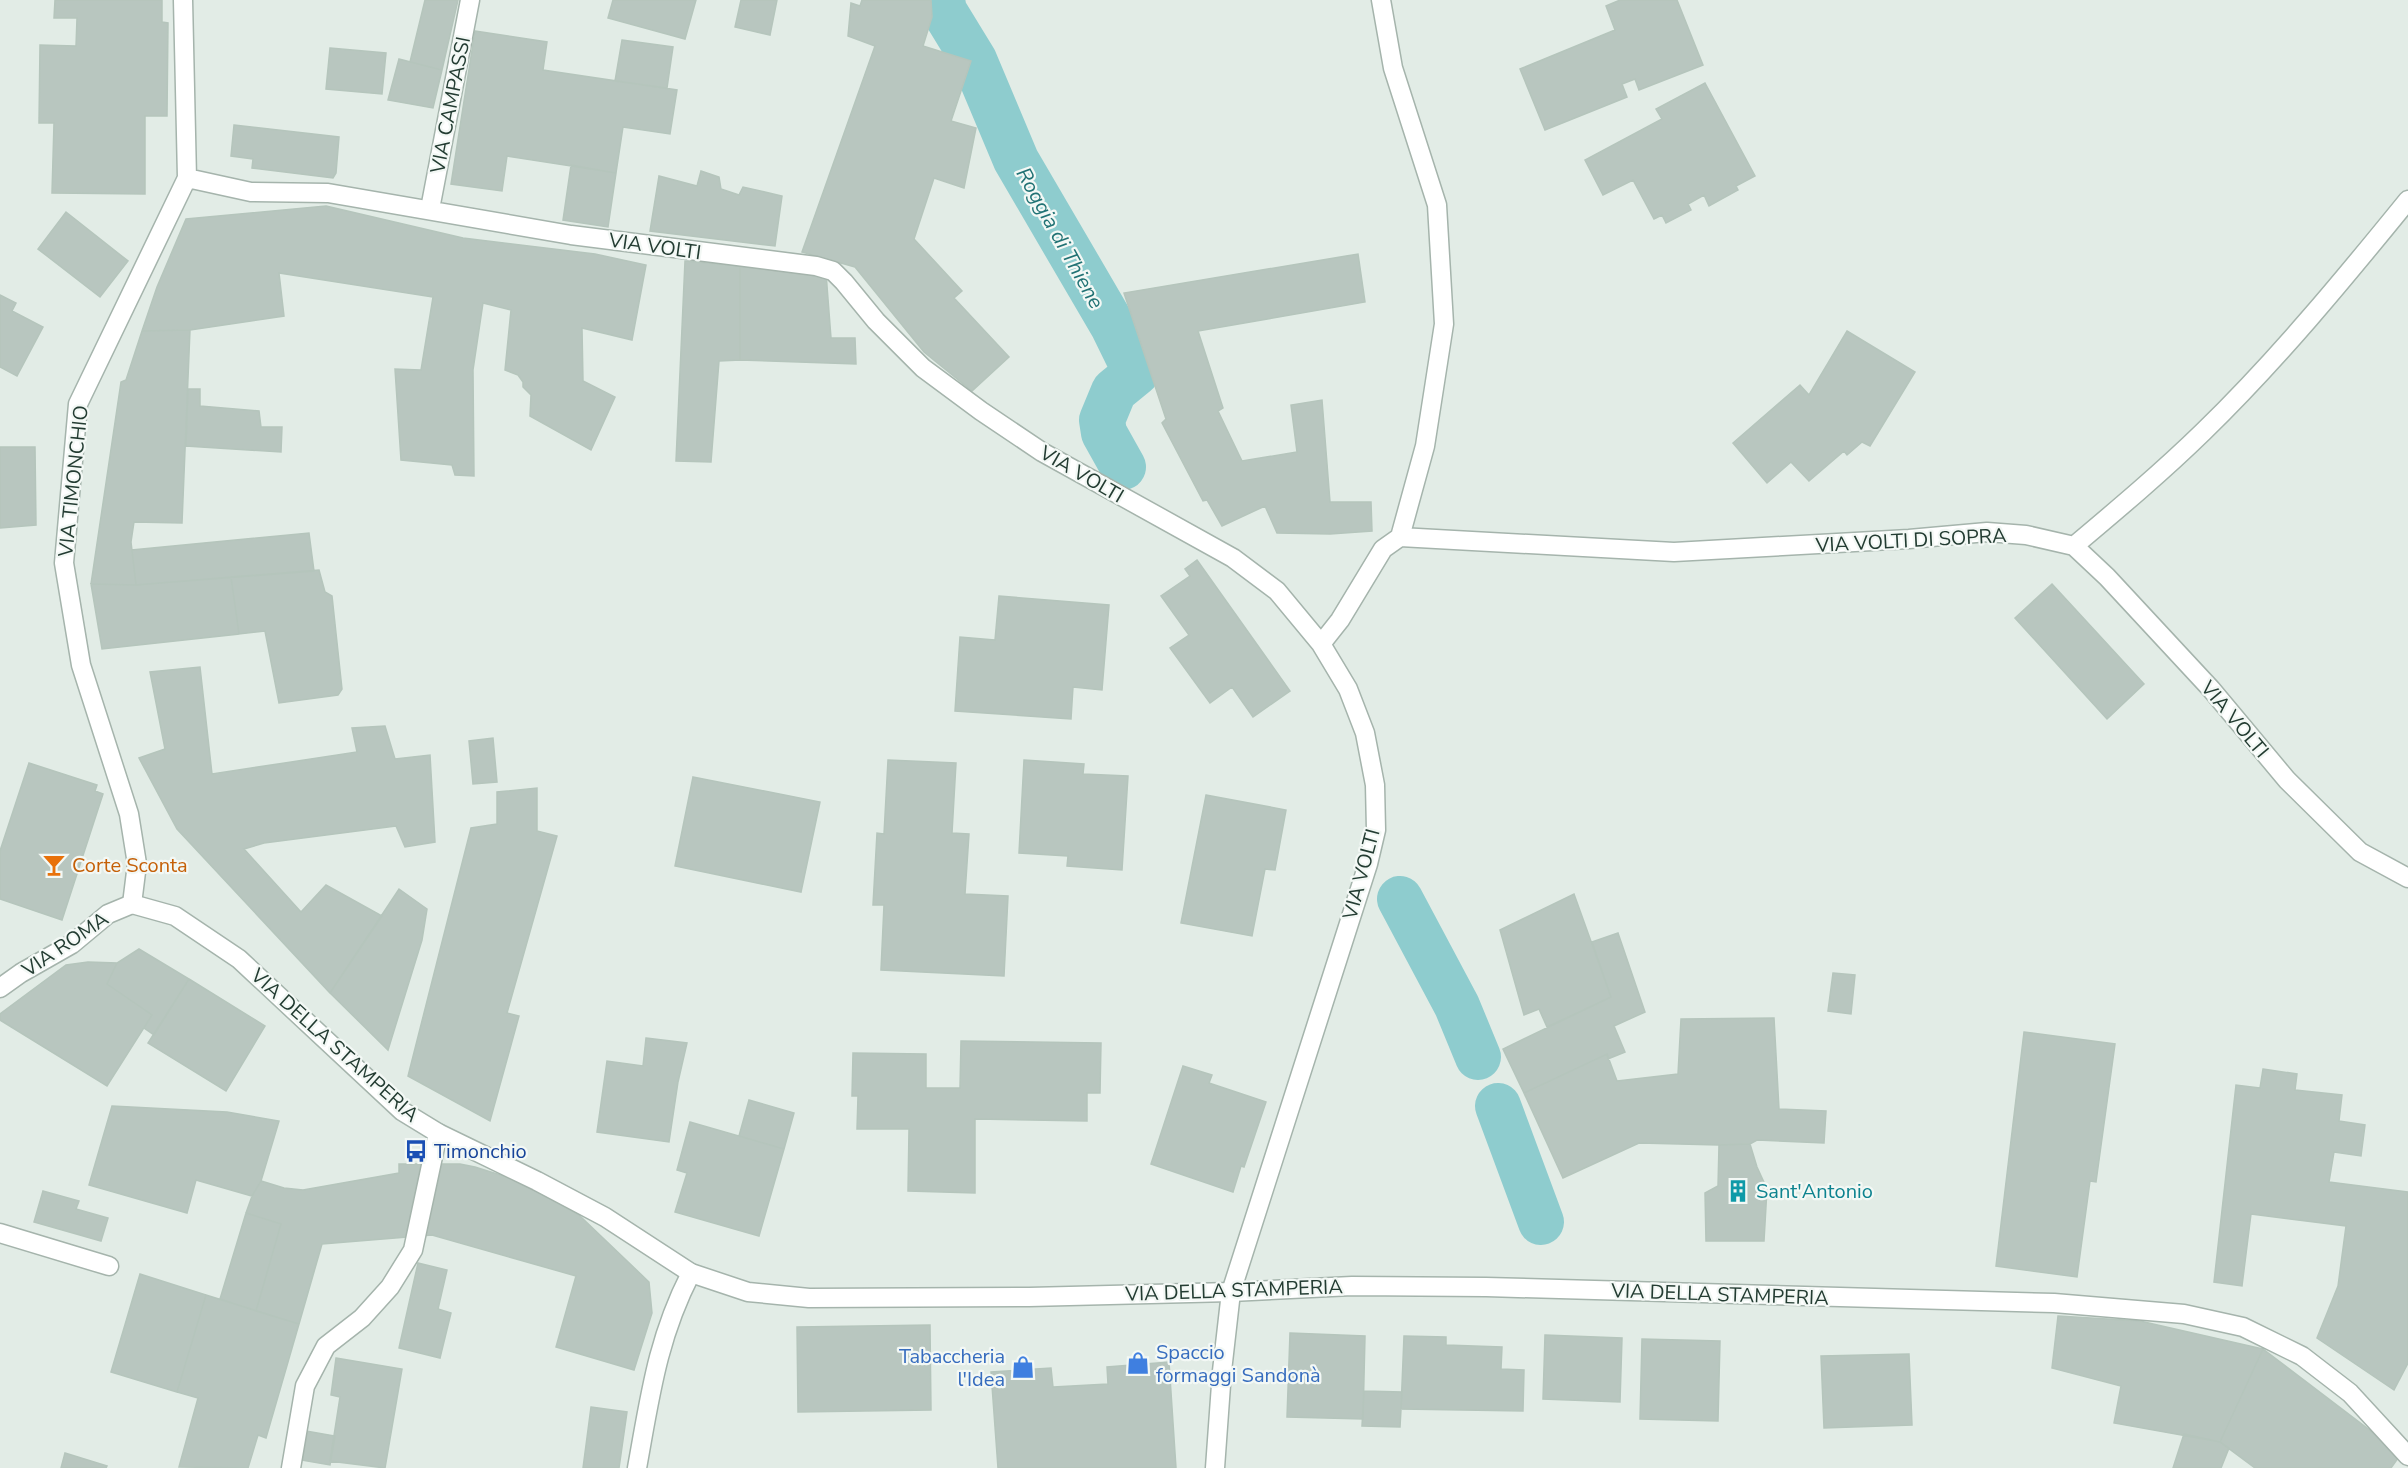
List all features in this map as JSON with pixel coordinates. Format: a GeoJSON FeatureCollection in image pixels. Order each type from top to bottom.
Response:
{"type":"FeatureCollection","features":[{"type":"Feature","properties":{"kind":"street","name":"VIA TIMONCHIO"},"geometry":{"type":"LineString","coordinates":[[132,904],[137,864],[129,814],[81,665],[64,563],[78,404],[187,178],[183,0]]}},
{"type":"Feature","properties":{"kind":"street","name":"VIA CAMPASSI"},"geometry":{"type":"LineString","coordinates":[[430,209],[470,0]]}},
{"type":"Feature","properties":{"kind":"street"},"geometry":{"type":"LineString","coordinates":[[1321,644],[1340,620],[1383,549],[1400,537],[1425,446],[1444,324],[1437,205],[1393,68],[1381,0]]}},
{"type":"Feature","properties":{"kind":"street","name":"VIA VOLTI"},"geometry":{"type":"LineString","coordinates":[[187,178],[251,192],[328,193],[571,235],[816,266],[833,271],[876,321],[923,368],[1041,452],[1233,558],[1277,591],[1321,644],[1348,690],[1365,734],[1375,785],[1376,830],[1368,864],[1231,1292],[1222,1371],[1215,1468]]}},
{"type":"Feature","properties":{"kind":"street"},"geometry":{"type":"LineString","coordinates":[[2074,546],[2155,478],[2260,373],[2408,200]]}},
{"type":"Feature","properties":{"kind":"street","name":"VIA VOLTI DI SOPRA"},"geometry":{"type":"LineString","coordinates":[[1400,537],[1674,552],[1909,539],[1987,532],[2026,535],[2074,546]]}},
{"type":"Feature","properties":{"kind":"street","name":"VIA VOLTI"},"geometry":{"type":"LineString","coordinates":[[2074,546],[2107,577],[2211,689],[2295,788],[2360,852],[2408,878]]}},
{"type":"Feature","properties":{"kind":"street","name":"VIA ROMA"},"geometry":{"type":"LineString","coordinates":[[0,988],[21,973],[72,944],[108,914],[132,904]]}},
{"type":"Feature","properties":{"kind":"street","name":"VIA DELLA STAMPERIA"},"geometry":{"type":"LineString","coordinates":[[132,904],[175,916],[239,959],[402,1111],[438,1133],[605,1217],[691,1273],[748,1292],[809,1298],[1029,1297],[1231,1292],[1352,1286],[1486,1287],[2055,1303],[2184,1314],[2243,1328],[2302,1356],[2350,1393],[2408,1456]]}},
{"type":"Feature","properties":{"kind":"street"},"geometry":{"type":"LineString","coordinates":[[291,1468],[305,1386],[326,1346],[362,1318],[390,1287],[413,1250],[438,1133]]}},
{"type":"Feature","properties":{"kind":"street"},"geometry":{"type":"LineString","coordinates":[[0,1233],[109,1266]]}},
{"type":"Feature","properties":{"kind":"street"},"geometry":{"type":"LineString","coordinates":[[637,1468],[656,1365],[665,1330],[691,1273]]}},
{"type":"Feature","properties":{"kind":"building"},"geometry":{"type":"Polygon","coordinates":[[[55,0],[162,0],[162,22],[168,23],[167,116],[145,116],[145,194],[52,193],[54,123],[39,123],[40,45],[76,46],[77,18],[54,18],[55,0]]]}},
{"type":"Feature","properties":{"kind":"building"},"geometry":{"type":"Polygon","coordinates":[[[425,0],[458,0],[442,70],[410,62],[425,0]]]}},
{"type":"Feature","properties":{"kind":"building"},"geometry":{"type":"Polygon","coordinates":[[[613,0],[696,0],[685,39],[608,18],[613,0]]]}},
{"type":"Feature","properties":{"kind":"building"},"geometry":{"type":"Polygon","coordinates":[[[741,0],[777,0],[770,35],[735,27],[741,0]]]}},
{"type":"Feature","properties":{"kind":"building"},"geometry":{"type":"Polygon","coordinates":[[[862,0],[931,0],[932,17],[923,46],[971,61],[951,121],[976,128],[964,188],[934,178],[914,239],[962,291],[954,298],[1009,357],[972,391],[924,352],[855,267],[802,252],[875,46],[848,36],[851,3],[860,6],[862,0]]]}},
{"type":"Feature","properties":{"kind":"building"},"geometry":{"type":"Polygon","coordinates":[[[1620,0],[1677,0],[1703,65],[1639,90],[1635,79],[1622,84],[1627,97],[1545,130],[1520,69],[1615,30],[1606,6],[1620,0]]]}},
{"type":"Feature","properties":{"kind":"building"},"geometry":{"type":"Polygon","coordinates":[[[475,31],[547,42],[543,70],[677,90],[670,134],[623,127],[616,173],[507,156],[502,191],[451,184],[475,31]]]}},
{"type":"Feature","properties":{"kind":"building"},"geometry":{"type":"Polygon","coordinates":[[[622,40],[673,47],[667,88],[615,81],[622,40]]]}},
{"type":"Feature","properties":{"kind":"building"},"geometry":{"type":"Polygon","coordinates":[[[330,48],[386,53],[382,94],[326,89],[330,48]]]}},
{"type":"Feature","properties":{"kind":"building"},"geometry":{"type":"Polygon","coordinates":[[[399,59],[442,70],[433,108],[388,100],[399,59]]]}},
{"type":"Feature","properties":{"kind":"building"},"geometry":{"type":"Polygon","coordinates":[[[1705,83],[1755,176],[1736,186],[1738,190],[1709,206],[1704,195],[1688,204],[1691,210],[1666,223],[1662,215],[1654,219],[1633,180],[1603,195],[1585,160],[1662,119],[1656,109],[1705,83]]]}},
{"type":"Feature","properties":{"kind":"building"},"geometry":{"type":"Polygon","coordinates":[[[234,125],[339,137],[336,173],[333,178],[252,168],[253,159],[231,156],[234,125]]]}},
{"type":"Feature","properties":{"kind":"building"},"geometry":{"type":"Polygon","coordinates":[[[571,165],[616,173],[608,227],[563,220],[571,165]]]}},
{"type":"Feature","properties":{"kind":"building"},"geometry":{"type":"Polygon","coordinates":[[[701,171],[719,177],[721,189],[739,195],[743,187],[782,196],[775,246],[650,231],[659,176],[697,186],[701,171]]]}},
{"type":"Feature","properties":{"kind":"building"},"geometry":{"type":"Polygon","coordinates":[[[326,206],[463,238],[595,254],[646,265],[632,340],[582,328],[583,381],[615,397],[591,450],[530,416],[531,395],[523,387],[523,382],[518,375],[505,370],[511,310],[483,303],[473,370],[474,476],[455,475],[452,465],[401,460],[395,369],[421,370],[433,297],[279,273],[284,316],[190,330],[142,331],[157,287],[186,219],[326,206]]]}},
{"type":"Feature","properties":{"kind":"building"},"geometry":{"type":"Polygon","coordinates":[[[66,212],[128,261],[100,297],[38,249],[66,212]]]}},
{"type":"Feature","properties":{"kind":"building"},"geometry":{"type":"Polygon","coordinates":[[[1358,254],[1365,302],[1198,331],[1223,408],[1218,411],[1242,461],[1297,452],[1291,405],[1322,400],[1330,502],[1371,502],[1372,531],[1330,534],[1277,533],[1265,506],[1222,526],[1207,500],[1203,501],[1162,423],[1166,419],[1124,293],[1358,254]]]}},
{"type":"Feature","properties":{"kind":"building"},"geometry":{"type":"Polygon","coordinates":[[[685,261],[740,266],[740,360],[719,361],[711,462],[676,461],[685,261]]]}},
{"type":"Feature","properties":{"kind":"building"},"geometry":{"type":"Polygon","coordinates":[[[740,266],[826,273],[831,338],[855,338],[856,364],[740,360],[740,266]]]}},
{"type":"Feature","properties":{"kind":"building"},"geometry":{"type":"Polygon","coordinates":[[[0,295],[16,303],[12,311],[43,327],[17,376],[0,367],[0,295]]]}},
{"type":"Feature","properties":{"kind":"building"},"geometry":{"type":"Polygon","coordinates":[[[190,330],[182,523],[134,522],[131,542],[136,585],[91,584],[121,382],[126,380],[142,331],[190,330]]]}},
{"type":"Feature","properties":{"kind":"building"},"geometry":{"type":"Polygon","coordinates":[[[1847,331],[1915,372],[1870,446],[1862,442],[1847,455],[1844,451],[1809,481],[1791,462],[1767,483],[1733,443],[1800,385],[1809,395],[1847,331]]]}},
{"type":"Feature","properties":{"kind":"building"},"geometry":{"type":"Polygon","coordinates":[[[188,389],[200,389],[200,406],[259,411],[261,427],[282,427],[281,452],[186,446],[188,389]]]}},
{"type":"Feature","properties":{"kind":"building"},"geometry":{"type":"Polygon","coordinates":[[[0,447],[35,447],[36,525],[0,528],[0,447]]]}},
{"type":"Feature","properties":{"kind":"building"},"geometry":{"type":"Polygon","coordinates":[[[309,533],[314,571],[136,585],[132,550],[309,533]]]}},
{"type":"Feature","properties":{"kind":"building"},"geometry":{"type":"Polygon","coordinates":[[[1197,560],[1290,691],[1253,717],[1232,687],[1210,703],[1170,648],[1189,635],[1161,596],[1190,576],[1185,569],[1197,560]]]}},
{"type":"Feature","properties":{"kind":"building"},"geometry":{"type":"Polygon","coordinates":[[[319,570],[325,592],[332,596],[342,689],[338,695],[279,703],[265,631],[239,634],[231,577],[319,570]]]}},
{"type":"Feature","properties":{"kind":"building"},"geometry":{"type":"Polygon","coordinates":[[[231,577],[239,634],[102,649],[91,584],[136,585],[231,577]]]}},
{"type":"Feature","properties":{"kind":"building"},"geometry":{"type":"Polygon","coordinates":[[[2052,584],[2144,684],[2107,719],[2015,618],[2052,584]]]}},
{"type":"Feature","properties":{"kind":"building"},"geometry":{"type":"Polygon","coordinates":[[[999,596],[1109,605],[1102,690],[1073,687],[1071,719],[955,711],[960,637],[995,640],[999,596]]]}},
{"type":"Feature","properties":{"kind":"building"},"geometry":{"type":"Polygon","coordinates":[[[200,667],[212,774],[357,752],[352,728],[385,726],[395,759],[430,755],[435,842],[405,847],[396,826],[264,843],[244,849],[301,912],[326,885],[382,916],[330,993],[177,829],[139,758],[165,749],[150,672],[200,667]]]}},
{"type":"Feature","properties":{"kind":"building"},"geometry":{"type":"Polygon","coordinates":[[[493,738],[497,782],[473,784],[469,741],[493,738]]]}},
{"type":"Feature","properties":{"kind":"building"},"geometry":{"type":"Polygon","coordinates":[[[888,760],[956,763],[952,833],[969,834],[965,894],[1008,896],[1004,976],[881,970],[884,905],[873,905],[877,833],[884,834],[888,760]]]}},
{"type":"Feature","properties":{"kind":"building"},"geometry":{"type":"Polygon","coordinates":[[[1024,760],[1084,764],[1083,774],[1128,776],[1122,870],[1067,866],[1068,856],[1019,853],[1024,760]]]}},
{"type":"Feature","properties":{"kind":"building"},"geometry":{"type":"Polygon","coordinates":[[[29,763],[97,785],[95,791],[103,794],[62,920],[0,899],[0,851],[29,763]]]}},
{"type":"Feature","properties":{"kind":"building"},"geometry":{"type":"Polygon","coordinates":[[[693,777],[820,802],[801,892],[675,866],[693,777]]]}},
{"type":"Feature","properties":{"kind":"building"},"geometry":{"type":"Polygon","coordinates":[[[537,788],[537,831],[557,836],[507,1013],[519,1016],[490,1121],[408,1076],[471,828],[497,824],[497,792],[537,788]]]}},
{"type":"Feature","properties":{"kind":"building"},"geometry":{"type":"Polygon","coordinates":[[[1206,795],[1286,810],[1275,870],[1265,869],[1252,936],[1181,923],[1206,795]]]}},
{"type":"Feature","properties":{"kind":"building"},"geometry":{"type":"Polygon","coordinates":[[[399,889],[427,909],[422,940],[388,1050],[330,993],[399,889]]]}},
{"type":"Feature","properties":{"kind":"building"},"geometry":{"type":"Polygon","coordinates":[[[1574,894],[1611,997],[1547,1027],[1539,1009],[1524,1015],[1500,930],[1574,894]]]}},
{"type":"Feature","properties":{"kind":"building"},"geometry":{"type":"Polygon","coordinates":[[[1618,933],[1645,1012],[1614,1026],[1625,1052],[1608,1059],[1607,1054],[1524,1093],[1503,1049],[1611,997],[1592,942],[1618,933]]]}},
{"type":"Feature","properties":{"kind":"building"},"geometry":{"type":"Polygon","coordinates":[[[139,949],[189,979],[154,1035],[144,1028],[152,1015],[107,984],[117,963],[139,949]]]}},
{"type":"Feature","properties":{"kind":"building"},"geometry":{"type":"Polygon","coordinates":[[[88,962],[117,963],[107,984],[152,1015],[107,1086],[0,1020],[0,1014],[66,965],[88,962]]]}},
{"type":"Feature","properties":{"kind":"building"},"geometry":{"type":"Polygon","coordinates":[[[1833,973],[1855,975],[1851,1014],[1828,1011],[1833,973]]]}},
{"type":"Feature","properties":{"kind":"building"},"geometry":{"type":"Polygon","coordinates":[[[189,979],[265,1026],[226,1091],[148,1043],[189,979]]]}},
{"type":"Feature","properties":{"kind":"building"},"geometry":{"type":"Polygon","coordinates":[[[1774,1018],[1779,1109],[1826,1111],[1824,1143],[1757,1140],[1750,1144],[1719,1145],[1639,1143],[1563,1178],[1524,1093],[1607,1054],[1617,1081],[1678,1074],[1681,1019],[1774,1018]]]}},
{"type":"Feature","properties":{"kind":"building"},"geometry":{"type":"Polygon","coordinates":[[[2024,1032],[2115,1044],[2096,1182],[2090,1181],[2077,1277],[1996,1266],[2024,1032]]]}},
{"type":"Feature","properties":{"kind":"building"},"geometry":{"type":"Polygon","coordinates":[[[646,1038],[687,1043],[678,1082],[669,1142],[597,1132],[607,1061],[643,1066],[646,1038]]]}},
{"type":"Feature","properties":{"kind":"building"},"geometry":{"type":"Polygon","coordinates":[[[961,1041],[1101,1043],[1100,1093],[1087,1093],[1087,1121],[975,1119],[975,1193],[908,1191],[909,1129],[857,1129],[858,1096],[852,1096],[853,1053],[926,1054],[926,1088],[960,1088],[961,1041]]]}},
{"type":"Feature","properties":{"kind":"building"},"geometry":{"type":"Polygon","coordinates":[[[1183,1066],[1212,1075],[1209,1083],[1266,1102],[1233,1192],[1151,1164],[1183,1066]]]}},
{"type":"Feature","properties":{"kind":"building"},"geometry":{"type":"Polygon","coordinates":[[[2263,1069],[2297,1074],[2295,1090],[2342,1095],[2339,1121],[2365,1125],[2361,1156],[2334,1152],[2329,1182],[2408,1192],[2408,1363],[2394,1390],[2317,1338],[2338,1286],[2346,1226],[2251,1214],[2242,1286],[2214,1282],[2236,1085],[2260,1088],[2263,1069]]]}},
{"type":"Feature","properties":{"kind":"building"},"geometry":{"type":"Polygon","coordinates":[[[749,1100],[794,1113],[784,1149],[739,1136],[749,1100]]]}},
{"type":"Feature","properties":{"kind":"building"},"geometry":{"type":"Polygon","coordinates":[[[112,1106],[227,1112],[279,1121],[261,1181],[252,1196],[196,1180],[187,1213],[89,1185],[112,1106]]]}},
{"type":"Feature","properties":{"kind":"building"},"geometry":{"type":"Polygon","coordinates":[[[690,1122],[784,1149],[759,1236],[675,1212],[687,1173],[677,1170],[690,1122]]]}},
{"type":"Feature","properties":{"kind":"building","name":"Sant'Antonio"},"geometry":{"type":"Polygon","coordinates":[[[1750,1144],[1767,1189],[1764,1241],[1706,1241],[1705,1193],[1718,1186],[1719,1145],[1750,1144]]]}},
{"type":"Feature","properties":{"kind":"building"},"geometry":{"type":"Polygon","coordinates":[[[399,1164],[460,1164],[475,1167],[523,1182],[579,1215],[649,1282],[652,1313],[634,1370],[556,1347],[576,1276],[432,1235],[322,1244],[299,1324],[256,1311],[281,1224],[246,1213],[261,1181],[284,1188],[303,1190],[399,1173],[399,1164]]]}},
{"type":"Feature","properties":{"kind":"building"},"geometry":{"type":"Polygon","coordinates":[[[43,1191],[79,1201],[76,1209],[108,1218],[101,1241],[34,1222],[43,1191]]]}},
{"type":"Feature","properties":{"kind":"building"},"geometry":{"type":"Polygon","coordinates":[[[246,1213],[281,1224],[256,1311],[220,1299],[246,1213]]]}},
{"type":"Feature","properties":{"kind":"building"},"geometry":{"type":"Polygon","coordinates":[[[418,1263],[447,1270],[438,1309],[451,1313],[440,1358],[399,1348],[418,1263]]]}},
{"type":"Feature","properties":{"kind":"building"},"geometry":{"type":"Polygon","coordinates":[[[140,1274],[206,1295],[177,1392],[111,1372],[140,1274]]]}},
{"type":"Feature","properties":{"kind":"building"},"geometry":{"type":"Polygon","coordinates":[[[206,1295],[299,1324],[266,1438],[258,1435],[248,1468],[179,1467],[198,1398],[177,1392],[206,1295]]]}},
{"type":"Feature","properties":{"kind":"building"},"geometry":{"type":"Polygon","coordinates":[[[2058,1316],[2140,1321],[2263,1349],[2220,1442],[2114,1423],[2121,1386],[2052,1368],[2058,1316]]]}},
{"type":"Feature","properties":{"kind":"building"},"geometry":{"type":"Polygon","coordinates":[[[930,1325],[931,1410],[798,1412],[797,1327],[930,1325]]]}},
{"type":"Feature","properties":{"kind":"building"},"geometry":{"type":"Polygon","coordinates":[[[1290,1333],[1365,1336],[1363,1419],[1287,1417],[1290,1333]]]}},
{"type":"Feature","properties":{"kind":"building"},"geometry":{"type":"Polygon","coordinates":[[[1545,1335],[1622,1338],[1620,1402],[1543,1399],[1545,1335]]]}},
{"type":"Feature","properties":{"kind":"building"},"geometry":{"type":"Polygon","coordinates":[[[1404,1336],[1446,1337],[1446,1345],[1502,1347],[1501,1369],[1524,1370],[1523,1411],[1401,1409],[1404,1336]]]}},
{"type":"Feature","properties":{"kind":"building"},"geometry":{"type":"Polygon","coordinates":[[[1642,1339],[1720,1341],[1718,1421],[1640,1419],[1642,1339]]]}},
{"type":"Feature","properties":{"kind":"building"},"geometry":{"type":"Polygon","coordinates":[[[2263,1349],[2401,1454],[2391,1468],[2255,1468],[2220,1442],[2263,1349]]]}},
{"type":"Feature","properties":{"kind":"building"},"geometry":{"type":"Polygon","coordinates":[[[1909,1354],[1912,1425],[1824,1428],[1821,1356],[1909,1354]]]}},
{"type":"Feature","properties":{"kind":"building"},"geometry":{"type":"Polygon","coordinates":[[[336,1358],[402,1369],[385,1468],[330,1461],[340,1397],[331,1395],[336,1358]]]}},
{"type":"Feature","properties":{"kind":"building"},"geometry":{"type":"Polygon","coordinates":[[[1169,1362],[1176,1468],[998,1468],[991,1372],[1051,1368],[1053,1387],[1108,1384],[1107,1367],[1169,1362]]]}},
{"type":"Feature","properties":{"kind":"building"},"geometry":{"type":"Polygon","coordinates":[[[1364,1391],[1402,1392],[1400,1427],[1362,1426],[1364,1391]]]}},
{"type":"Feature","properties":{"kind":"building"},"geometry":{"type":"Polygon","coordinates":[[[591,1407],[627,1412],[619,1468],[583,1468],[591,1407]]]}},
{"type":"Feature","properties":{"kind":"building"},"geometry":{"type":"Polygon","coordinates":[[[306,1431],[335,1436],[330,1465],[301,1460],[306,1431]]]}},
{"type":"Feature","properties":{"kind":"building"},"geometry":{"type":"Polygon","coordinates":[[[2184,1434],[2220,1442],[2229,1448],[2221,1468],[2173,1468],[2184,1434]]]}},
{"type":"Feature","properties":{"kind":"building"},"geometry":{"type":"Polygon","coordinates":[[[65,1453],[107,1466],[106,1468],[61,1468],[65,1453]]]}},
{"type":"Feature","properties":{"kind":"waterway","name":"Roggia di Thiene"},"geometry":{"type":"LineString","coordinates":[[942,0],[944,11],[974,60],[1016,160],[1113,326],[1136,373],[1114,391],[1102,420],[1104,433],[1123,467]]}},
{"type":"Feature","properties":{"kind":"waterway","name":"Roggia di Thiene"},"geometry":{"type":"LineString","coordinates":[[1400,899],[1457,1006],[1478,1057]]}},
{"type":"Feature","properties":{"kind":"waterway","name":"Roggia di Thiene"},"geometry":{"type":"LineString","coordinates":[[1498,1106],[1541,1222]]}},
{"type":"Feature","properties":{"kind":"place","name":"Corte Sconta"},"geometry":{"type":"Point","coordinates":[54,865]}},
{"type":"Feature","properties":{"kind":"place","name":"Timonchio"},"geometry":{"type":"Point","coordinates":[416,1151]}},
{"type":"Feature","properties":{"kind":"place","name":"Sant'Antonio"},"geometry":{"type":"Point","coordinates":[1738,1191]}},
{"type":"Feature","properties":{"kind":"place","name":"Spaccio formaggi Sandonà"},"geometry":{"type":"Point","coordinates":[1138,1363]}},
{"type":"Feature","properties":{"kind":"place","name":"Tabaccheria l'Idea"},"geometry":{"type":"Point","coordinates":[1023,1367]}}]}
